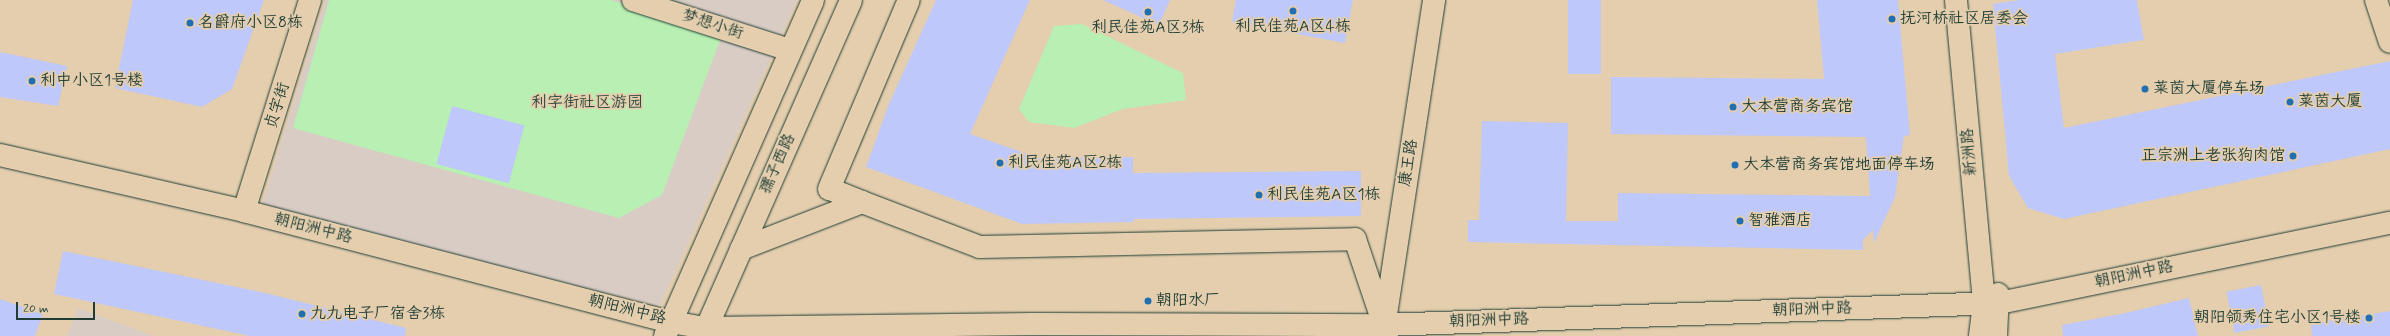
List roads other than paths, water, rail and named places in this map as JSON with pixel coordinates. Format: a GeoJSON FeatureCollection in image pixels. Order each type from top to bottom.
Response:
{"type":"FeatureCollection","features":[{"type":"Feature","properties":{"kind":"main road","name":"贞字街"},"geometry":{"type":"LineString","coordinates":[[244,211],[310,0]]}},
{"type":"Feature","properties":{"kind":"main road","name":"梦想小街"},"geometry":{"type":"LineString","coordinates":[[633,0],[790,50]]}},
{"type":"Feature","properties":{"kind":"main road"},"geometry":{"type":"LineString","coordinates":[[668,329],[813,0]]}},
{"type":"Feature","properties":{"kind":"main road","name":"孺子西路"},"geometry":{"type":"LineString","coordinates":[[704,332],[851,0]]}},
{"type":"Feature","properties":{"kind":"main road"},"geometry":{"type":"LineString","coordinates":[[909,0],[829,189],[980,247],[1355,239],[1377,329]]}},
{"type":"Feature","properties":{"kind":"main road","name":"康王路"},"geometry":{"type":"LineString","coordinates":[[1377,329],[1434,0]]}},
{"type":"Feature","properties":{"kind":"main road","name":"新洲路"},"geometry":{"type":"LineString","coordinates":[[1956,0],[1991,303]]}},
{"type":"Feature","properties":{"kind":"main road","name":"新洲路"},"geometry":{"type":"LineString","coordinates":[[1971,0],[1991,303]]}},
{"type":"Feature","properties":{"kind":"main road"},"geometry":{"type":"LineString","coordinates":[[2376,0],[2390,42]]}},
{"type":"Feature","properties":{"kind":"main road","name":"朝阳洲中路"},"geometry":{"type":"LineString","coordinates":[[0,155],[244,211],[668,329],[704,332],[1377,329],[1991,303],[2390,223]]}},
{"type":"Feature","properties":{"kind":"main road"},"geometry":{"type":"LineString","coordinates":[[741,249],[862,202]]}},
{"type":"Feature","properties":{"kind":"main road"},"geometry":{"type":"LineString","coordinates":[[1980,336],[1991,303]]}},
{"type":"Feature","properties":{"kind":"main road"},"geometry":{"type":"LineString","coordinates":[[1991,303],[1996,336]]}},
{"type":"Feature","properties":{"kind":"place","name":"利民佳苑A区4栋"},"geometry":{"type":"Point","coordinates":[1293,11]}},
{"type":"Feature","properties":{"kind":"place","name":"利民佳苑A区3栋"},"geometry":{"type":"Point","coordinates":[1148,12]}},
{"type":"Feature","properties":{"kind":"place","name":"抚河桥社区居委会"},"geometry":{"type":"Point","coordinates":[1892,19]}},
{"type":"Feature","properties":{"kind":"place","name":"名爵府小区8栋"},"geometry":{"type":"Point","coordinates":[190,23]}},
{"type":"Feature","properties":{"kind":"place","name":"利中小区1号楼"},"geometry":{"type":"Point","coordinates":[32,81]}},
{"type":"Feature","properties":{"kind":"place","name":"莱茵大厦停车场"},"geometry":{"type":"Point","coordinates":[2145,89]}},
{"type":"Feature","properties":{"kind":"place","name":"莱茵大厦"},"geometry":{"type":"Point","coordinates":[2290,102]}},
{"type":"Feature","properties":{"kind":"place","name":"大本营商务宾馆"},"geometry":{"type":"Point","coordinates":[1733,107]}},
{"type":"Feature","properties":{"kind":"place","name":"正宗洲上老张狗肉馆"},"geometry":{"type":"Point","coordinates":[2293,156]}},
{"type":"Feature","properties":{"kind":"place","name":"利民佳苑A区2栋"},"geometry":{"type":"Point","coordinates":[1000,163]}},
{"type":"Feature","properties":{"kind":"place","name":"大本营商务宾馆地面停车场"},"geometry":{"type":"Point","coordinates":[1735,165]}},
{"type":"Feature","properties":{"kind":"place","name":"利民佳苑A区1栋"},"geometry":{"type":"Point","coordinates":[1259,195]}},
{"type":"Feature","properties":{"kind":"place","name":"智雅酒店"},"geometry":{"type":"Point","coordinates":[1740,221]}},
{"type":"Feature","properties":{"kind":"place","name":"朝阳水厂"},"geometry":{"type":"Point","coordinates":[1148,301]}},
{"type":"Feature","properties":{"kind":"place","name":"九九电子厂宿舍3栋"},"geometry":{"type":"Point","coordinates":[302,314]}},
{"type":"Feature","properties":{"kind":"place","name":"朝阳领秀住宅小区1号楼"},"geometry":{"type":"Point","coordinates":[2369,318]}},
{"type":"Feature","properties":{"kind":"park label","name":"利字街社区游园"},"geometry":{"type":"Point","coordinates":[587,103]}}]}
